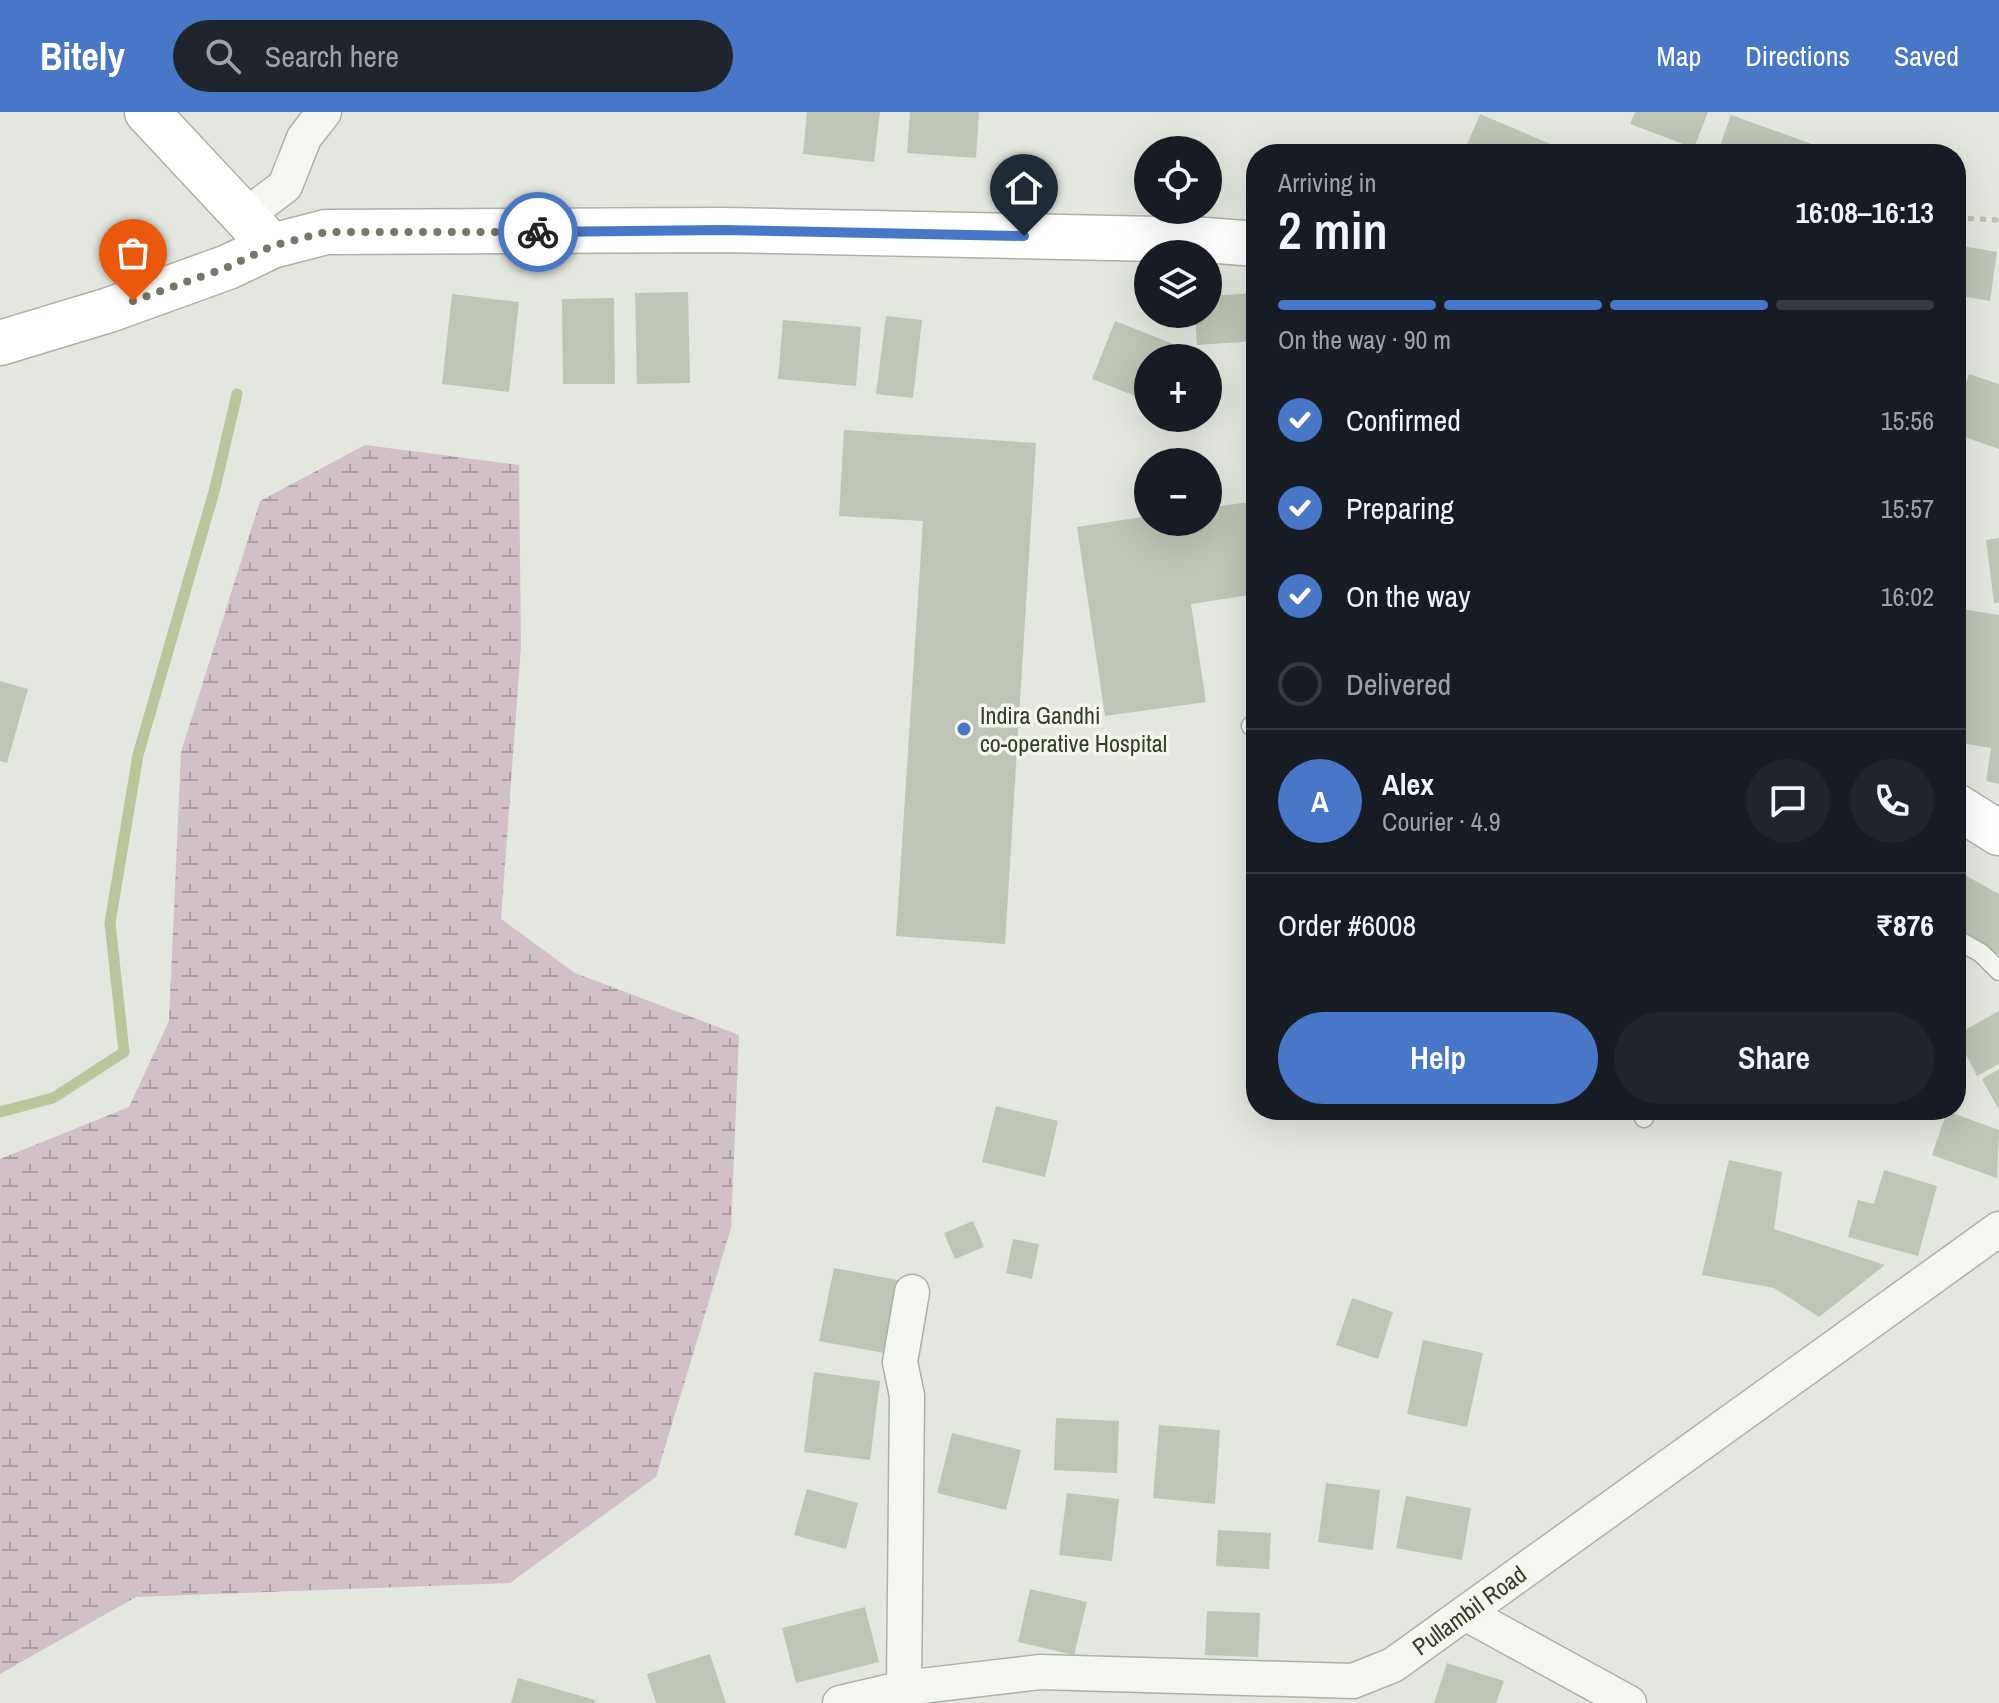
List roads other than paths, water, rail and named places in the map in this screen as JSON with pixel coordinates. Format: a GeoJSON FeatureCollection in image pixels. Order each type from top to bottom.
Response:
{"type":"FeatureCollection","features":[{"type":"Feature","properties":{"kind":"main road"},"geometry":{"type":"LineString","coordinates":[[147,112],[258,231],[506,233],[599,229],[1175,239],[1246,243]]}},
{"type":"Feature","properties":{"kind":"main road"},"geometry":{"type":"LineString","coordinates":[[0,343],[109,310],[228,267],[258,231]]}},
{"type":"Feature","properties":{"kind":"main road"},"geometry":{"type":"LineString","coordinates":[[1966,812],[1999,833]]}},
{"type":"Feature","properties":{"kind":"street"},"geometry":{"type":"LineString","coordinates":[[258,231],[285,186],[304,138],[324,112]]}},
{"type":"Feature","properties":{"kind":"street","name":"Pullambil Road"},"geometry":{"type":"LineString","coordinates":[[840,1703],[904,1688],[1040,1672],[1258,1690],[1353,1681],[1393,1665],[1999,1229]]}},
{"type":"Feature","properties":{"kind":"street"},"geometry":{"type":"LineString","coordinates":[[904,1688],[907,1396],[900,1362],[912,1292]]}},
{"type":"Feature","properties":{"kind":"street"},"geometry":{"type":"LineString","coordinates":[[1465,1613],[1629,1703]]}},
{"type":"Feature","properties":{"kind":"lane"},"geometry":{"type":"LineString","coordinates":[[1966,945],[1981,953],[1999,971]]}},
{"type":"Feature","properties":{"kind":"waterway"},"geometry":{"type":"LineString","coordinates":[[0,1112],[53,1098],[124,1052],[110,923],[138,755],[215,488],[237,394]]}},
{"type":"Feature","properties":{"kind":"place","name":"Indira Gandhi co-operative Hospital"},"geometry":{"type":"Point","coordinates":[964,729]}}]}
